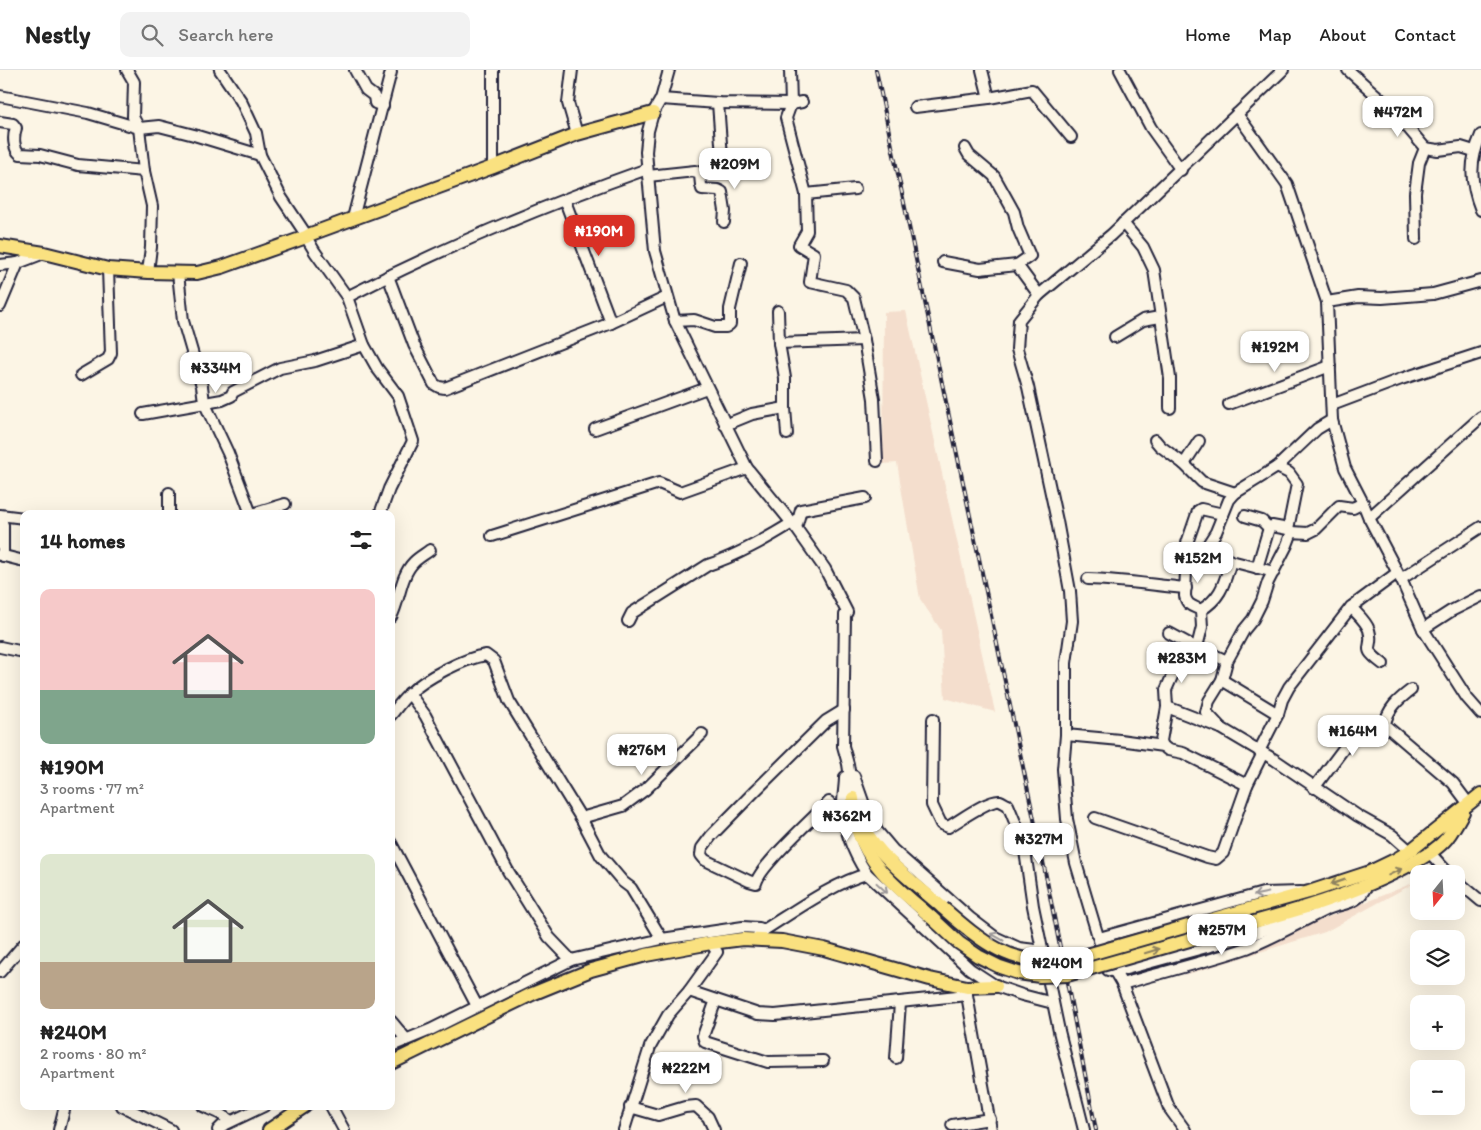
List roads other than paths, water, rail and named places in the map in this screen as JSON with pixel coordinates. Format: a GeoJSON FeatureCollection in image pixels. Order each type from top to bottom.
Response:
{"type":"FeatureCollection","features":[{"type":"Feature","properties":{"kind":"main road"},"geometry":{"type":"LineString","coordinates":[[0,246],[44,253],[108,269],[197,273],[222,267],[307,236],[577,134],[653,113]]}},
{"type":"Feature","properties":{"kind":"main road"},"geometry":{"type":"LineString","coordinates":[[853,798],[856,828],[865,848],[881,872],[959,943],[978,956],[1009,970],[1040,976],[1067,975],[1200,937],[1311,898],[1370,872],[1410,851],[1481,795]]}},
{"type":"Feature","properties":{"kind":"main road"},"geometry":{"type":"LineString","coordinates":[[853,798],[862,824],[870,839],[892,863],[974,936],[1008,954],[1023,959],[1049,963],[1076,959],[1195,924],[1366,886],[1430,853],[1446,839],[1468,804]]}},
{"type":"Feature","properties":{"kind":"main road"},"geometry":{"type":"LineString","coordinates":[[395,1060],[532,994],[591,970],[646,955],[759,935],[824,950],[967,991],[996,986]]}},
{"type":"Feature","properties":{"kind":"main road"},"geometry":{"type":"LineString","coordinates":[[269,1130],[300,1110]]}},
{"type":"Feature","properties":{"kind":"street"},"geometry":{"type":"LineString","coordinates":[[127,70],[134,82],[133,117],[140,128],[144,170],[152,206],[148,272]]}},
{"type":"Feature","properties":{"kind":"street"},"geometry":{"type":"LineString","coordinates":[[220,70],[241,101],[256,133],[260,156],[281,197],[307,236],[315,252],[347,296],[364,345],[377,368],[398,396],[413,441],[389,489],[381,510]]}},
{"type":"Feature","properties":{"kind":"street"},"geometry":{"type":"LineString","coordinates":[[355,70],[366,90],[374,96],[375,103],[383,106]]}},
{"type":"Feature","properties":{"kind":"street"},"geometry":{"type":"LineString","coordinates":[[493,70],[493,167]]}},
{"type":"Feature","properties":{"kind":"street"},"geometry":{"type":"LineString","coordinates":[[572,70],[568,103],[577,134]]}},
{"type":"Feature","properties":{"kind":"street"},"geometry":{"type":"LineString","coordinates":[[669,70],[661,99],[653,113],[647,142],[655,251],[675,321],[724,425],[747,468],[794,526],[825,569],[847,612],[845,615],[843,746],[846,780],[843,806],[847,830],[857,859],[867,874],[970,969],[996,986],[1022,995],[1053,1002]]}},
{"type":"Feature","properties":{"kind":"street"},"geometry":{"type":"LineString","coordinates":[[790,70],[790,104],[786,118],[806,194],[807,231],[799,245],[814,254],[810,282],[846,290],[854,298],[864,340],[874,400],[877,461]]}},
{"type":"Feature","properties":{"kind":"street"},"geometry":{"type":"LineString","coordinates":[[982,70],[989,98]]}},
{"type":"Feature","properties":{"kind":"street"},"geometry":{"type":"LineString","coordinates":[[1120,70],[1151,128],[1181,170]]}},
{"type":"Feature","properties":{"kind":"street"},"geometry":{"type":"LineString","coordinates":[[1283,70],[1181,170],[1039,296],[1019,320],[1018,349],[1033,406],[1070,591],[1072,621],[1066,663],[1066,735],[1063,769],[1067,819],[1076,863],[1108,970],[1115,972],[1247,936],[1279,925],[1298,915],[1311,898]]}},
{"type":"Feature","properties":{"kind":"street"},"geometry":{"type":"LineString","coordinates":[[1348,70],[1393,110],[1425,148],[1438,150],[1461,147],[1474,151]]}},
{"type":"Feature","properties":{"kind":"street"},"geometry":{"type":"LineString","coordinates":[[353,218],[392,72]]}},
{"type":"Feature","properties":{"kind":"street"},"geometry":{"type":"LineString","coordinates":[[916,107],[989,98],[1032,90],[1070,137]]}},
{"type":"Feature","properties":{"kind":"street"},"geometry":{"type":"LineString","coordinates":[[0,96],[88,113],[140,128],[159,126],[260,156]]}},
{"type":"Feature","properties":{"kind":"street"},"geometry":{"type":"LineString","coordinates":[[661,99],[718,103],[790,104],[802,102]]}},
{"type":"Feature","properties":{"kind":"street"},"geometry":{"type":"LineString","coordinates":[[718,103],[722,157],[730,156]]}},
{"type":"Feature","properties":{"kind":"street"},"geometry":{"type":"LineString","coordinates":[[1237,114],[1287,184],[1327,302],[1332,420],[1345,468],[1399,576],[1423,629],[1467,698],[1481,714]]}},
{"type":"Feature","properties":{"kind":"street"},"geometry":{"type":"LineString","coordinates":[[0,122],[12,124],[16,128],[13,134],[16,148],[20,154],[40,155],[78,165],[144,170]]}},
{"type":"Feature","properties":{"kind":"street"},"geometry":{"type":"LineString","coordinates":[[1481,135],[1474,151],[1471,175],[1481,210]]}},
{"type":"Feature","properties":{"kind":"street"},"geometry":{"type":"LineString","coordinates":[[943,262],[980,269],[1017,266],[1030,256],[1018,228],[1014,212],[994,176],[969,155],[965,148]]}},
{"type":"Feature","properties":{"kind":"street"},"geometry":{"type":"LineString","coordinates":[[1416,239],[1415,193],[1419,163],[1425,148]]}},
{"type":"Feature","properties":{"kind":"street"},"geometry":{"type":"LineString","coordinates":[[347,296],[483,233],[601,186],[648,173],[698,172],[702,189],[722,192],[725,211],[724,222]]}},
{"type":"Feature","properties":{"kind":"street"},"geometry":{"type":"LineString","coordinates":[[806,194],[855,189]]}},
{"type":"Feature","properties":{"kind":"street"},"geometry":{"type":"LineString","coordinates":[[565,201],[611,322]]}},
{"type":"Feature","properties":{"kind":"street"},"geometry":{"type":"LineString","coordinates":[[1123,223],[1143,247],[1154,270],[1170,378],[1170,408]]}},
{"type":"Feature","properties":{"kind":"street"},"geometry":{"type":"LineString","coordinates":[[0,265],[18,263],[44,253]]}},
{"type":"Feature","properties":{"kind":"street"},"geometry":{"type":"LineString","coordinates":[[0,306],[18,263]]}},
{"type":"Feature","properties":{"kind":"street"},"geometry":{"type":"LineString","coordinates":[[675,321],[694,320],[715,327],[726,327],[730,324],[730,309],[741,263]]}},
{"type":"Feature","properties":{"kind":"street"},"geometry":{"type":"LineString","coordinates":[[1017,266],[1039,296]]}},
{"type":"Feature","properties":{"kind":"street"},"geometry":{"type":"LineString","coordinates":[[81,375],[108,359],[111,353],[108,269]]}},
{"type":"Feature","properties":{"kind":"street"},"geometry":{"type":"LineString","coordinates":[[178,273],[183,321],[202,386],[204,402],[228,453],[250,510]]}},
{"type":"Feature","properties":{"kind":"street"},"geometry":{"type":"LineString","coordinates":[[388,276],[414,345],[434,384],[445,388],[611,322],[667,297]]}},
{"type":"Feature","properties":{"kind":"street"},"geometry":{"type":"LineString","coordinates":[[1327,302],[1358,297],[1382,298],[1433,294],[1481,281]]}},
{"type":"Feature","properties":{"kind":"street"},"geometry":{"type":"LineString","coordinates":[[778,311],[778,343],[785,378],[786,434]]}},
{"type":"Feature","properties":{"kind":"street"},"geometry":{"type":"LineString","coordinates":[[1116,337],[1143,320],[1160,317]]}},
{"type":"Feature","properties":{"kind":"street"},"geometry":{"type":"LineString","coordinates":[[778,343],[864,340]]}},
{"type":"Feature","properties":{"kind":"street"},"geometry":{"type":"LineString","coordinates":[[144,414],[226,398],[231,396],[233,392],[280,368],[315,361],[364,345]]}},
{"type":"Feature","properties":{"kind":"street"},"geometry":{"type":"LineString","coordinates":[[1332,405],[1401,379],[1481,353]]}},
{"type":"Feature","properties":{"kind":"street"},"geometry":{"type":"LineString","coordinates":[[1229,404],[1330,366]]}},
{"type":"Feature","properties":{"kind":"street"},"geometry":{"type":"LineString","coordinates":[[595,429],[708,388]]}},
{"type":"Feature","properties":{"kind":"street"},"geometry":{"type":"LineString","coordinates":[[724,425],[752,414],[785,408]]}},
{"type":"Feature","properties":{"kind":"street"},"geometry":{"type":"LineString","coordinates":[[1369,518],[1481,417]]}},
{"type":"Feature","properties":{"kind":"street"},"geometry":{"type":"LineString","coordinates":[[1274,572],[1231,561],[1208,552],[1207,546],[1216,532],[1229,500],[1235,493],[1277,467],[1317,429],[1332,420]]}},
{"type":"Feature","properties":{"kind":"street"},"geometry":{"type":"LineString","coordinates":[[1156,440],[1160,446],[1184,464],[1202,482],[1235,493]]}},
{"type":"Feature","properties":{"kind":"street"},"geometry":{"type":"LineString","coordinates":[[1184,464],[1199,441]]}},
{"type":"Feature","properties":{"kind":"street"},"geometry":{"type":"LineString","coordinates":[[1221,728],[1206,712],[1209,701],[1222,680],[1227,661],[1262,601],[1268,582],[1287,545],[1297,484],[1290,474],[1277,467]]}},
{"type":"Feature","properties":{"kind":"street"},"geometry":{"type":"LineString","coordinates":[[492,536],[659,483],[680,492],[747,468]]}},
{"type":"Feature","properties":{"kind":"street"},"geometry":{"type":"LineString","coordinates":[[169,493],[169,510]]}},
{"type":"Feature","properties":{"kind":"street"},"geometry":{"type":"LineString","coordinates":[[628,621],[632,613],[708,565],[794,526],[801,510],[865,498]]}},
{"type":"Feature","properties":{"kind":"street"},"geometry":{"type":"LineString","coordinates":[[1269,528],[1272,526],[1308,533],[1316,529],[1338,506],[1353,508],[1363,503]]}},
{"type":"Feature","properties":{"kind":"street"},"geometry":{"type":"LineString","coordinates":[[265,510],[285,504]]}},
{"type":"Feature","properties":{"kind":"street"},"geometry":{"type":"LineString","coordinates":[[1201,610],[1186,602],[1187,543],[1200,509],[1224,514]]}},
{"type":"Feature","properties":{"kind":"street"},"geometry":{"type":"LineString","coordinates":[[20,518],[0,516],[3,525],[1,555],[20,560]]}},
{"type":"Feature","properties":{"kind":"street"},"geometry":{"type":"LineString","coordinates":[[1245,516],[1262,521],[1269,528]]}},
{"type":"Feature","properties":{"kind":"street"},"geometry":{"type":"LineString","coordinates":[[1259,751],[1289,687],[1351,607],[1481,527]]}},
{"type":"Feature","properties":{"kind":"street"},"geometry":{"type":"LineString","coordinates":[[1257,568],[1269,528]]}},
{"type":"Feature","properties":{"kind":"street"},"geometry":{"type":"LineString","coordinates":[[395,609],[404,579],[414,563],[430,550]]}},
{"type":"Feature","properties":{"kind":"street"},"geometry":{"type":"LineString","coordinates":[[1201,610],[1212,603],[1218,596],[1224,585],[1231,561]]}},
{"type":"Feature","properties":{"kind":"street"},"geometry":{"type":"LineString","coordinates":[[1088,579],[1128,581],[1146,585],[1186,588]]}},
{"type":"Feature","properties":{"kind":"street"},"geometry":{"type":"LineString","coordinates":[[1423,629],[1451,611],[1481,596]]}},
{"type":"Feature","properties":{"kind":"street"},"geometry":{"type":"LineString","coordinates":[[1351,607],[1367,625],[1370,632],[1368,650],[1383,664]]}},
{"type":"Feature","properties":{"kind":"street"},"geometry":{"type":"LineString","coordinates":[[1195,647],[1202,627],[1201,610]]}},
{"type":"Feature","properties":{"kind":"street"},"geometry":{"type":"LineString","coordinates":[[1169,633],[1227,661]]}},
{"type":"Feature","properties":{"kind":"street"},"geometry":{"type":"LineString","coordinates":[[0,647],[20,651]]}},
{"type":"Feature","properties":{"kind":"street"},"geometry":{"type":"LineString","coordinates":[[1163,746],[1161,741],[1167,707],[1166,690],[1180,658],[1186,650],[1195,647]]}},
{"type":"Feature","properties":{"kind":"street"},"geometry":{"type":"LineString","coordinates":[[395,710],[409,693],[444,670],[486,655],[494,661],[509,701],[581,818],[601,856],[622,882],[631,888],[662,939]]}},
{"type":"Feature","properties":{"kind":"street"},"geometry":{"type":"LineString","coordinates":[[1222,680],[1278,714]]}},
{"type":"Feature","properties":{"kind":"street"},"geometry":{"type":"LineString","coordinates":[[1385,725],[1386,717],[1396,701],[1411,690]]}},
{"type":"Feature","properties":{"kind":"street"},"geometry":{"type":"LineString","coordinates":[[409,693],[425,715],[508,871],[549,937],[570,960]]}},
{"type":"Feature","properties":{"kind":"street"},"geometry":{"type":"LineString","coordinates":[[1167,707],[1221,728],[1276,760],[1314,788],[1365,820],[1392,834],[1410,851]]}},
{"type":"Feature","properties":{"kind":"street"},"geometry":{"type":"LineString","coordinates":[[829,802],[790,841],[763,871],[756,883],[705,860],[702,855],[702,848],[711,836],[754,792],[826,721],[844,710]]}},
{"type":"Feature","properties":{"kind":"street"},"geometry":{"type":"LineString","coordinates":[[933,719],[932,805],[940,824],[948,827],[994,802],[1000,801],[1008,805],[1024,844],[1033,906],[1053,1002],[1069,1075],[1084,1130]]}},
{"type":"Feature","properties":{"kind":"street"},"geometry":{"type":"LineString","coordinates":[[1314,788],[1362,724],[1367,723],[1379,727],[1385,725]]}},
{"type":"Feature","properties":{"kind":"street"},"geometry":{"type":"LineString","coordinates":[[1385,725],[1453,783],[1468,804]]}},
{"type":"Feature","properties":{"kind":"street"},"geometry":{"type":"LineString","coordinates":[[581,818],[623,806],[646,789],[702,734]]}},
{"type":"Feature","properties":{"kind":"street"},"geometry":{"type":"LineString","coordinates":[[1066,735],[1163,746],[1168,750],[1184,752],[1246,785]]}},
{"type":"Feature","properties":{"kind":"street"},"geometry":{"type":"LineString","coordinates":[[843,746],[848,764],[853,798]]}},
{"type":"Feature","properties":{"kind":"street"},"geometry":{"type":"LineString","coordinates":[[843,746],[866,813],[893,850],[995,937],[1019,948],[1043,951]]}},
{"type":"Feature","properties":{"kind":"street"},"geometry":{"type":"LineString","coordinates":[[1095,818],[1208,857],[1216,858],[1223,853],[1246,785],[1262,755],[1259,751]]}},
{"type":"Feature","properties":{"kind":"street"},"geometry":{"type":"LineString","coordinates":[[395,850],[432,917],[477,1006]]}},
{"type":"Feature","properties":{"kind":"street"},"geometry":{"type":"LineString","coordinates":[[1430,853],[1441,865]]}},
{"type":"Feature","properties":{"kind":"street"},"geometry":{"type":"LineString","coordinates":[[759,935],[812,900],[855,877],[867,874]]}},
{"type":"Feature","properties":{"kind":"street"},"geometry":{"type":"LineString","coordinates":[[1122,984],[1247,948],[1289,930],[1325,910],[1358,900],[1366,886]]}},
{"type":"Feature","properties":{"kind":"street"},"geometry":{"type":"LineString","coordinates":[[1465,888],[1481,901]]}},
{"type":"Feature","properties":{"kind":"street"},"geometry":{"type":"LineString","coordinates":[[1099,938],[1263,892],[1311,898]]}},
{"type":"Feature","properties":{"kind":"street"},"geometry":{"type":"LineString","coordinates":[[395,1044],[430,1030],[570,960],[662,939],[743,927],[759,928],[759,935]]}},
{"type":"Feature","properties":{"kind":"street"},"geometry":{"type":"LineString","coordinates":[[624,1130],[650,1047],[668,1015],[689,991],[717,952],[711,943]]}},
{"type":"Feature","properties":{"kind":"street"},"geometry":{"type":"LineString","coordinates":[[0,972],[20,949]]}},
{"type":"Feature","properties":{"kind":"street"},"geometry":{"type":"LineString","coordinates":[[1115,972],[1122,984],[1169,1108],[1185,1130]]}},
{"type":"Feature","properties":{"kind":"street"},"geometry":{"type":"LineString","coordinates":[[689,991],[758,1014],[775,1015],[900,1003],[967,991],[991,1130]]}},
{"type":"Feature","properties":{"kind":"street"},"geometry":{"type":"LineString","coordinates":[[716,1000],[703,1036],[705,1042],[768,1062],[823,1061]]}},
{"type":"Feature","properties":{"kind":"street"},"geometry":{"type":"LineString","coordinates":[[896,1058],[900,1003]]}},
{"type":"Feature","properties":{"kind":"street"},"geometry":{"type":"LineString","coordinates":[[395,1026],[406,1040]]}},
{"type":"Feature","properties":{"kind":"street"},"geometry":{"type":"LineString","coordinates":[[630,1107],[658,1115],[685,1107],[696,1106],[708,1117],[714,1130]]}},
{"type":"Feature","properties":{"kind":"street"},"geometry":{"type":"LineString","coordinates":[[59,1130],[63,1110]]}},
{"type":"Feature","properties":{"kind":"street"},"geometry":{"type":"LineString","coordinates":[[130,1110],[171,1130]]}},
{"type":"Feature","properties":{"kind":"street"},"geometry":{"type":"LineString","coordinates":[[212,1110],[219,1113],[222,1127],[256,1110]]}},
{"type":"Feature","properties":{"kind":"street"},"geometry":{"type":"LineString","coordinates":[[333,1110],[344,1130]]}},
{"type":"Feature","properties":{"kind":"street"},"geometry":{"type":"LineString","coordinates":[[952,1125],[990,1119]]}},
{"type":"Feature","properties":{"kind":"railway"},"geometry":{"type":"LineString","coordinates":[[876,70],[1046,876],[1096,1130]]}}]}
